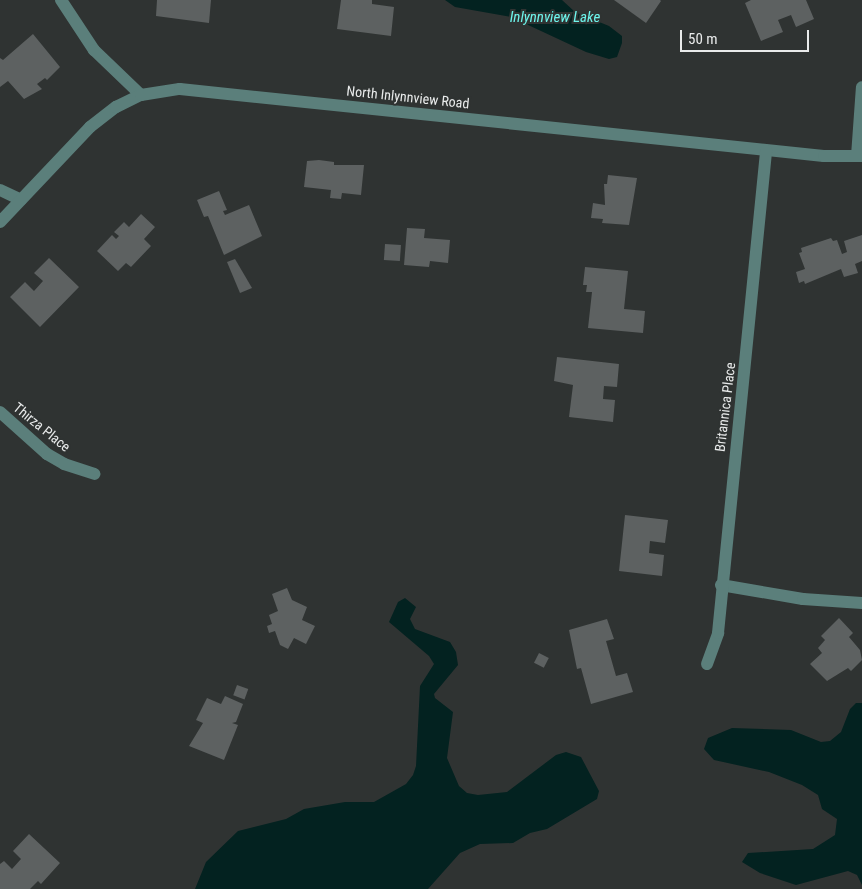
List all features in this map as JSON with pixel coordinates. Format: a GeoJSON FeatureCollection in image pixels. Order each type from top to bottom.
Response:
{"type":"FeatureCollection","features":[{"type":"Feature","properties":{"kind":"street"},"geometry":{"type":"LineString","coordinates":[[61,0],[94,50],[141,95]]}},
{"type":"Feature","properties":{"kind":"street"},"geometry":{"type":"LineString","coordinates":[[860,156],[862,87]]}},
{"type":"Feature","properties":{"kind":"street","name":"North Inlynnview Road"},"geometry":{"type":"LineString","coordinates":[[0,222],[90,128],[116,107],[141,95],[180,89],[766,150],[860,156]]}},
{"type":"Feature","properties":{"kind":"street","name":"Britannica Place"},"geometry":{"type":"LineString","coordinates":[[707,664],[718,633],[721,585],[766,150]]}},
{"type":"Feature","properties":{"kind":"street"},"geometry":{"type":"LineString","coordinates":[[0,190],[21,200]]}},
{"type":"Feature","properties":{"kind":"street","name":"Thirza Place"},"geometry":{"type":"LineString","coordinates":[[0,412],[47,454],[64,464],[94,474]]}},
{"type":"Feature","properties":{"kind":"street"},"geometry":{"type":"LineString","coordinates":[[721,585],[804,599],[862,603]]}},
{"type":"Feature","properties":{"kind":"water","name":"Inlynnview Lake"},"geometry":{"type":"Polygon","coordinates":[[[445,0],[562,0],[575,12],[609,26],[622,36],[622,43],[617,57],[609,59],[586,52],[511,17],[455,7],[445,0]]]}},
{"type":"Feature","properties":{"kind":"water"},"geometry":{"type":"Polygon","coordinates":[[[405,598],[416,607],[410,619],[415,629],[450,642],[456,652],[458,665],[434,694],[435,698],[453,712],[447,758],[459,786],[467,793],[478,795],[507,792],[556,755],[566,752],[581,757],[599,791],[597,799],[547,829],[530,833],[513,843],[480,844],[460,853],[428,889],[195,889],[206,862],[238,831],[286,819],[304,809],[345,802],[374,802],[406,784],[413,775],[416,766],[420,686],[434,664],[429,656],[389,622],[398,602],[405,598]]]}},
{"type":"Feature","properties":{"kind":"water"},"geometry":{"type":"Polygon","coordinates":[[[856,703],[862,703],[862,885],[857,875],[848,871],[796,885],[760,873],[742,862],[748,853],[813,849],[835,835],[837,819],[822,809],[818,795],[802,785],[769,772],[714,760],[704,749],[708,738],[732,728],[791,730],[821,742],[830,741],[841,732],[850,709],[856,703]]]}},
{"type":"Feature","properties":{"kind":"building"},"geometry":{"type":"Polygon","coordinates":[[[157,0],[211,0],[209,23],[156,16],[157,0]]]}},
{"type":"Feature","properties":{"kind":"building"},"geometry":{"type":"Polygon","coordinates":[[[341,0],[372,0],[372,4],[394,7],[391,36],[337,29],[341,0]]]}},
{"type":"Feature","properties":{"kind":"building"},"geometry":{"type":"Polygon","coordinates":[[[614,0],[660,0],[661,1],[646,23],[614,0]]]}},
{"type":"Feature","properties":{"kind":"building"},"geometry":{"type":"Polygon","coordinates":[[[751,0],[806,0],[814,19],[796,27],[791,15],[778,20],[783,32],[761,41],[745,3],[751,0]]]}},
{"type":"Feature","properties":{"kind":"building"},"geometry":{"type":"Polygon","coordinates":[[[33,34],[60,67],[47,80],[45,78],[37,84],[42,89],[24,99],[8,81],[0,87],[0,58],[3,60],[33,34]]]}},
{"type":"Feature","properties":{"kind":"building"},"geometry":{"type":"Polygon","coordinates":[[[307,161],[334,162],[334,165],[364,165],[361,195],[342,193],[341,199],[330,198],[331,190],[304,187],[307,161]]]}},
{"type":"Feature","properties":{"kind":"building"},"geometry":{"type":"Polygon","coordinates":[[[608,175],[637,178],[629,225],[602,223],[603,219],[591,218],[593,203],[605,205],[604,184],[607,184],[608,175]]]}},
{"type":"Feature","properties":{"kind":"building"},"geometry":{"type":"Polygon","coordinates":[[[219,191],[227,210],[223,211],[225,215],[249,205],[262,236],[224,255],[208,216],[204,217],[197,200],[219,191]]]}},
{"type":"Feature","properties":{"kind":"building"},"geometry":{"type":"Polygon","coordinates":[[[141,214],[155,227],[144,239],[151,246],[131,267],[126,263],[118,271],[97,251],[112,235],[116,239],[119,236],[114,232],[124,222],[129,227],[141,214]]]}},
{"type":"Feature","properties":{"kind":"building"},"geometry":{"type":"Polygon","coordinates":[[[407,228],[425,229],[424,238],[450,240],[448,263],[430,261],[429,267],[404,265],[407,228]]]}},
{"type":"Feature","properties":{"kind":"building"},"geometry":{"type":"Polygon","coordinates":[[[862,235],[862,261],[855,264],[858,273],[844,277],[841,269],[805,284],[804,281],[799,283],[796,272],[805,269],[799,253],[802,252],[801,248],[831,238],[833,241],[837,240],[842,254],[847,252],[844,241],[862,235]]]}},
{"type":"Feature","properties":{"kind":"building"},"geometry":{"type":"Polygon","coordinates":[[[385,244],[401,245],[400,261],[384,260],[385,244]]]}},
{"type":"Feature","properties":{"kind":"building"},"geometry":{"type":"Polygon","coordinates":[[[49,258],[79,287],[40,327],[10,297],[25,282],[34,291],[43,281],[34,273],[49,258]]]}},
{"type":"Feature","properties":{"kind":"building"},"geometry":{"type":"Polygon","coordinates":[[[235,259],[252,288],[240,293],[227,262],[235,259]]]}},
{"type":"Feature","properties":{"kind":"building"},"geometry":{"type":"Polygon","coordinates":[[[585,267],[628,271],[624,309],[645,311],[643,333],[588,328],[592,292],[586,292],[587,285],[583,285],[585,267]]]}},
{"type":"Feature","properties":{"kind":"building"},"geometry":{"type":"Polygon","coordinates":[[[557,357],[619,364],[617,387],[604,386],[603,399],[615,400],[613,422],[569,417],[573,385],[554,381],[557,357]]]}},
{"type":"Feature","properties":{"kind":"building"},"geometry":{"type":"Polygon","coordinates":[[[625,515],[668,520],[665,543],[650,541],[649,553],[664,555],[662,576],[619,571],[625,515]]]}},
{"type":"Feature","properties":{"kind":"building"},"geometry":{"type":"Polygon","coordinates":[[[287,588],[292,600],[307,607],[302,620],[315,626],[306,644],[294,638],[288,649],[280,645],[275,631],[269,633],[267,626],[272,624],[269,615],[278,611],[272,594],[287,588]]]}},
{"type":"Feature","properties":{"kind":"building"},"geometry":{"type":"Polygon","coordinates":[[[839,618],[853,633],[849,637],[860,650],[862,660],[851,671],[848,668],[827,681],[810,664],[822,653],[818,648],[825,640],[821,636],[839,618]]]}},
{"type":"Feature","properties":{"kind":"building"},"geometry":{"type":"Polygon","coordinates":[[[607,619],[614,639],[606,641],[616,676],[627,673],[633,692],[591,704],[581,668],[577,669],[569,630],[607,619]]]}},
{"type":"Feature","properties":{"kind":"building"},"geometry":{"type":"Polygon","coordinates":[[[539,653],[549,658],[544,668],[534,663],[539,653]]]}},
{"type":"Feature","properties":{"kind":"building"},"geometry":{"type":"Polygon","coordinates":[[[237,685],[248,689],[245,699],[233,695],[237,685]]]}},
{"type":"Feature","properties":{"kind":"building"},"geometry":{"type":"Polygon","coordinates":[[[225,696],[243,704],[236,722],[232,723],[238,725],[224,760],[189,746],[203,723],[196,720],[207,698],[221,704],[225,696]]]}},
{"type":"Feature","properties":{"kind":"building"},"geometry":{"type":"Polygon","coordinates":[[[29,834],[60,863],[41,884],[38,881],[30,889],[0,889],[0,864],[4,861],[12,869],[21,859],[13,851],[29,834]]]}}]}
